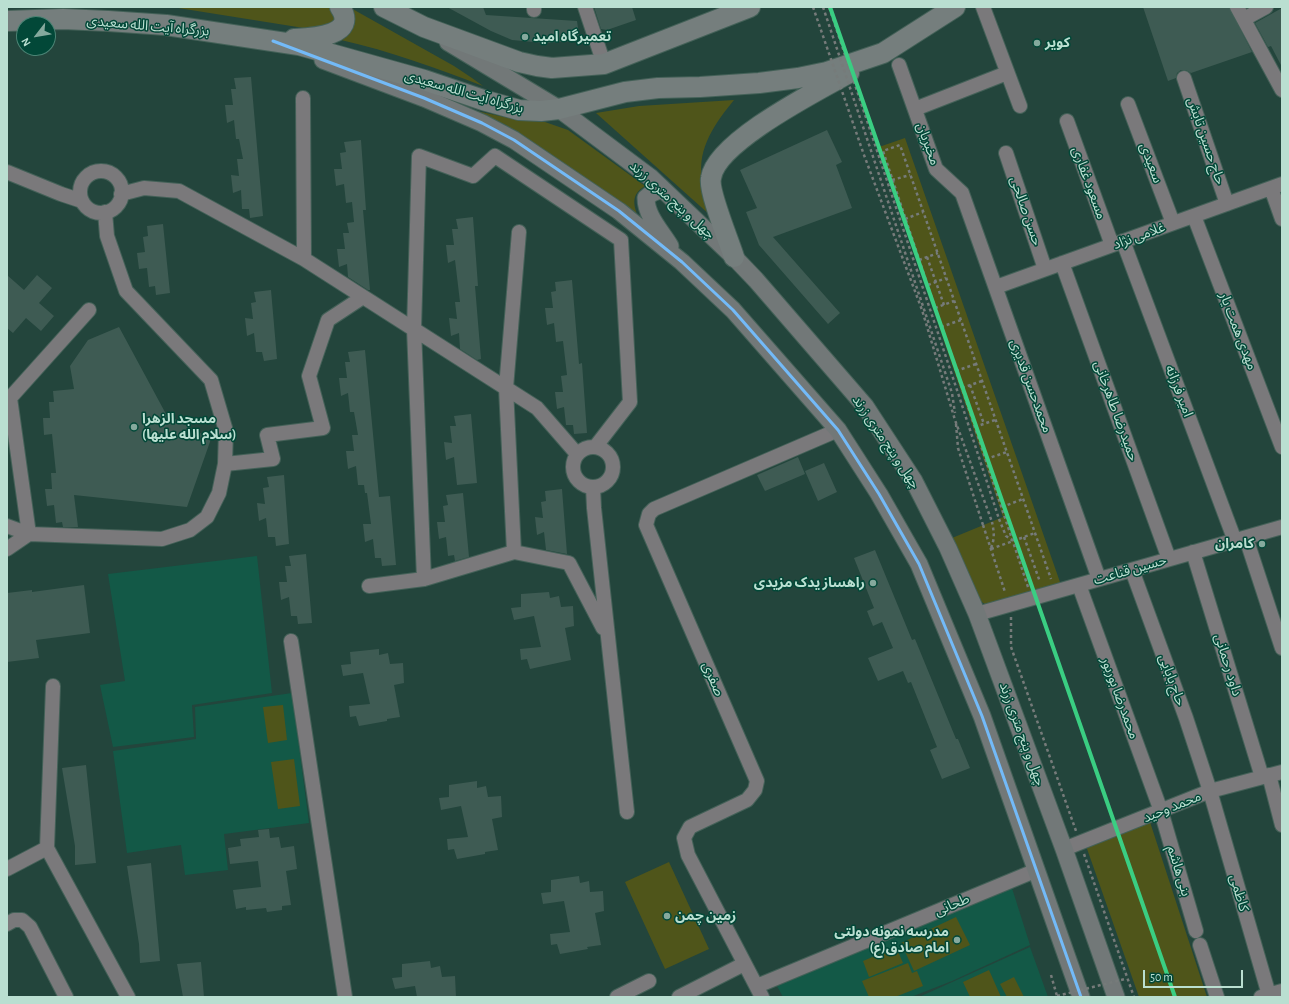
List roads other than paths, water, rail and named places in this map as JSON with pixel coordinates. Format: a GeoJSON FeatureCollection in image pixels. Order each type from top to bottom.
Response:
{"type":"FeatureCollection","features":[{"type":"Feature","properties":{"kind":"highway"},"geometry":{"type":"LineString","coordinates":[[272,41],[317,37],[334,32],[340,29],[344,21],[343,12],[340,7]]}},
{"type":"Feature","properties":{"kind":"highway"},"geometry":{"type":"LineString","coordinates":[[385,7],[424,27],[519,62],[552,68],[604,64],[750,7]]}},
{"type":"Feature","properties":{"kind":"highway","name":"بزرگراه آیت الله سعیدی"},"geometry":{"type":"LineString","coordinates":[[7,21],[63,19],[166,25],[299,45],[424,80],[519,110],[541,111],[560,110],[625,92],[658,88],[707,87],[798,78],[827,72],[883,53],[954,7]]}},
{"type":"Feature","properties":{"kind":"highway"},"geometry":{"type":"LineString","coordinates":[[734,257],[713,193],[710,178],[718,162],[731,147],[748,134],[794,104],[883,53]]}},
{"type":"Feature","properties":{"kind":"main road","name":"چهل و پنج متری زرند"},"geometry":{"type":"LineString","coordinates":[[424,27],[560,110],[650,177],[756,280],[865,406],[914,481],[948,548],[977,614],[1064,849],[1116,997]]}},
{"type":"Feature","properties":{"kind":"main road"},"geometry":{"type":"LineString","coordinates":[[272,41],[424,98],[482,123],[514,140],[556,168],[620,212],[682,262],[733,310],[838,430],[879,494],[919,564],[982,716],[1081,997]]}},
{"type":"Feature","properties":{"kind":"main road"},"geometry":{"type":"LineString","coordinates":[[662,189],[652,193],[646,198],[646,206],[654,221],[682,262]]}},
{"type":"Feature","properties":{"kind":"street"},"geometry":{"type":"LineString","coordinates":[[585,7],[604,64]]}},
{"type":"Feature","properties":{"kind":"street"},"geometry":{"type":"LineString","coordinates":[[983,7],[1020,106]]}},
{"type":"Feature","properties":{"kind":"street"},"geometry":{"type":"LineString","coordinates":[[1266,7],[1241,13],[1282,90]]}},
{"type":"Feature","properties":{"kind":"street","name":"مخبریان"},"geometry":{"type":"LineString","coordinates":[[899,65],[916,109],[936,169],[962,193]]}},
{"type":"Feature","properties":{"kind":"street","name":"مخبریان"},"geometry":{"type":"LineString","coordinates":[[916,109],[1007,73]]}},
{"type":"Feature","properties":{"kind":"street","name":"حاج حسین تابش"},"geometry":{"type":"LineString","coordinates":[[1184,78],[1228,204]]}},
{"type":"Feature","properties":{"kind":"street"},"geometry":{"type":"LineString","coordinates":[[303,98],[304,259]]}},
{"type":"Feature","properties":{"kind":"street","name":"سعيدی"},"geometry":{"type":"LineString","coordinates":[[1128,104],[1173,223]]}},
{"type":"Feature","properties":{"kind":"street","name":"مسعود غفاری"},"geometry":{"type":"LineString","coordinates":[[1067,121],[1118,243]]}},
{"type":"Feature","properties":{"kind":"street","name":"حسن صالحی"},"geometry":{"type":"LineString","coordinates":[[1006,153],[1045,269]]}},
{"type":"Feature","properties":{"kind":"street"},"geometry":{"type":"LineString","coordinates":[[424,579],[414,329],[419,156],[474,176],[495,156],[621,240],[630,402],[596,446]]}},
{"type":"Feature","properties":{"kind":"street"},"geometry":{"type":"LineString","coordinates":[[7,172],[82,201]]}},
{"type":"Feature","properties":{"kind":"street"},"geometry":{"type":"LineString","coordinates":[[106,172],[113,175],[118,180],[121,186],[122,194],[116,206],[111,210],[98,213],[86,207],[80,195],[80,188],[87,176],[93,173],[106,172]]}},
{"type":"Feature","properties":{"kind":"street"},"geometry":{"type":"LineString","coordinates":[[1276,186],[1282,219]]}},
{"type":"Feature","properties":{"kind":"street","name":"غلامی نژاد"},"geometry":{"type":"LineString","coordinates":[[996,287],[1276,186]]}},
{"type":"Feature","properties":{"kind":"street"},"geometry":{"type":"LineString","coordinates":[[122,194],[144,188],[179,191],[304,259],[537,408],[577,454]]}},
{"type":"Feature","properties":{"kind":"street","name":"محمدحسن قدیری"},"geometry":{"type":"LineString","coordinates":[[962,193],[1099,579]]}},
{"type":"Feature","properties":{"kind":"street"},"geometry":{"type":"LineString","coordinates":[[7,526],[29,534],[162,539],[190,530],[207,517],[219,493],[225,464],[226,431],[211,380],[126,291],[107,236],[105,212]]}},
{"type":"Feature","properties":{"kind":"street","name":"مهدی همت یار"},"geometry":{"type":"LineString","coordinates":[[1194,216],[1282,447]]}},
{"type":"Feature","properties":{"kind":"street"},"geometry":{"type":"LineString","coordinates":[[514,552],[506,388],[519,232]]}},
{"type":"Feature","properties":{"kind":"street","name":"امیر فرزانه"},"geometry":{"type":"LineString","coordinates":[[1118,243],[1240,539],[1282,648]]}},
{"type":"Feature","properties":{"kind":"street","name":"حمیدرضا طاهرخانی"},"geometry":{"type":"LineString","coordinates":[[1062,263],[1169,559]]}},
{"type":"Feature","properties":{"kind":"street"},"geometry":{"type":"LineString","coordinates":[[225,464],[273,459],[267,435],[322,428],[309,376],[328,320],[362,297]]}},
{"type":"Feature","properties":{"kind":"street"},"geometry":{"type":"LineString","coordinates":[[29,534],[10,398],[89,310]]}},
{"type":"Feature","properties":{"kind":"street","name":"صفری"},"geometry":{"type":"LineString","coordinates":[[760,992],[744,964],[688,854],[684,838],[690,827],[747,800],[756,790],[757,780],[646,525],[649,514],[654,509],[838,430]]}},
{"type":"Feature","properties":{"kind":"street"},"geometry":{"type":"LineString","coordinates":[[596,446],[608,453],[614,466],[609,479],[605,483],[593,487],[581,483],[574,473],[573,467],[577,454],[582,449],[596,446]]}},
{"type":"Feature","properties":{"kind":"street"},"geometry":{"type":"LineString","coordinates":[[593,487],[607,635],[627,812]]}},
{"type":"Feature","properties":{"kind":"street","name":"حسین قناعت"},"geometry":{"type":"LineString","coordinates":[[977,614],[1282,527]]}},
{"type":"Feature","properties":{"kind":"street"},"geometry":{"type":"LineString","coordinates":[[7,549],[29,534]]}},
{"type":"Feature","properties":{"kind":"street"},"geometry":{"type":"LineString","coordinates":[[368,586],[424,579],[514,552],[569,563],[607,635]]}},
{"type":"Feature","properties":{"kind":"street","name":"داود رحمانی"},"geometry":{"type":"LineString","coordinates":[[1193,552],[1271,775],[1282,825]]}},
{"type":"Feature","properties":{"kind":"street","name":"حاج بابایی"},"geometry":{"type":"LineString","coordinates":[[1132,570],[1186,718],[1210,791]]}},
{"type":"Feature","properties":{"kind":"street","name":"محمدرضا بوربور"},"geometry":{"type":"LineString","coordinates":[[1080,584],[1161,811]]}},
{"type":"Feature","properties":{"kind":"street"},"geometry":{"type":"LineString","coordinates":[[291,641],[345,997]]}},
{"type":"Feature","properties":{"kind":"street"},"geometry":{"type":"LineString","coordinates":[[53,686],[47,848],[128,997]]}},
{"type":"Feature","properties":{"kind":"street","name":"محمد وحید"},"geometry":{"type":"LineString","coordinates":[[1064,849],[1210,791],[1271,775]]}},
{"type":"Feature","properties":{"kind":"street","name":"کاظمی"},"geometry":{"type":"LineString","coordinates":[[1210,791],[1271,994]]}},
{"type":"Feature","properties":{"kind":"street","name":"بنی هاشم"},"geometry":{"type":"LineString","coordinates":[[1161,811],[1196,931]]}},
{"type":"Feature","properties":{"kind":"street"},"geometry":{"type":"LineString","coordinates":[[7,869],[47,848]]}},
{"type":"Feature","properties":{"kind":"street","name":"طحانی"},"geometry":{"type":"LineString","coordinates":[[760,992],[1037,870]]}},
{"type":"Feature","properties":{"kind":"street"},"geometry":{"type":"LineString","coordinates":[[7,924],[14,920],[22,920],[30,927],[66,997]]}},
{"type":"Feature","properties":{"kind":"street"},"geometry":{"type":"LineString","coordinates":[[1200,945],[1217,997]]}},
{"type":"Feature","properties":{"kind":"street"},"geometry":{"type":"LineString","coordinates":[[679,997],[744,964]]}},
{"type":"Feature","properties":{"kind":"street"},"geometry":{"type":"LineString","coordinates":[[617,997],[649,981]]}},
{"type":"Feature","properties":{"kind":"place","name":"تعمیرگاه امید"},"geometry":{"type":"Point","coordinates":[525,37]}},
{"type":"Feature","properties":{"kind":"place","name":"کویر"},"geometry":{"type":"Point","coordinates":[1037,43]}},
{"type":"Feature","properties":{"kind":"place","name":"مسجد الزهرا (سلام الله علیها)"},"geometry":{"type":"Point","coordinates":[134,427]}},
{"type":"Feature","properties":{"kind":"place","name":"کامران"},"geometry":{"type":"Point","coordinates":[1262,544]}},
{"type":"Feature","properties":{"kind":"place","name":"راهساز یدک مزیدی"},"geometry":{"type":"Point","coordinates":[873,583]}},
{"type":"Feature","properties":{"kind":"place","name":"زمین چمن"},"geometry":{"type":"Point","coordinates":[667,916]}},
{"type":"Feature","properties":{"kind":"place","name":"مدرسه نمونه دولتی امام صادق(ع)"},"geometry":{"type":"Point","coordinates":[957,940]}}]}
